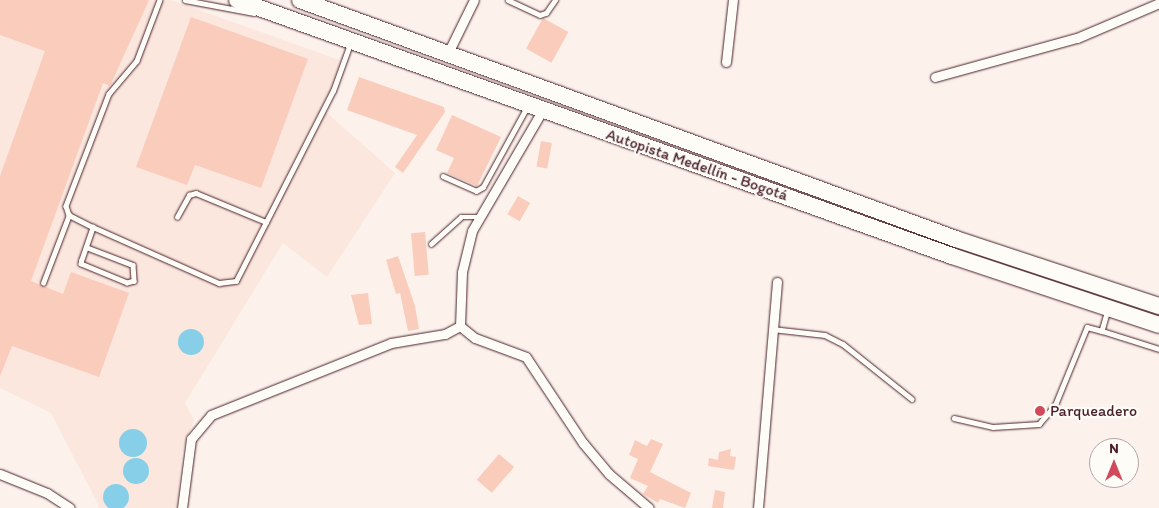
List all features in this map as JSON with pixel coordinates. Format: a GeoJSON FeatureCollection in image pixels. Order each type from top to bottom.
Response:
{"type":"FeatureCollection","features":[{"type":"Feature","properties":{"kind":"highway","name":"Autopista Medellín - Bogotá"},"geometry":{"type":"LineString","coordinates":[[237,0],[352,40],[535,108],[1108,309],[1159,325]]}},
{"type":"Feature","properties":{"kind":"highway","name":"Autopista Medellín - Bogotá"},"geometry":{"type":"LineString","coordinates":[[300,0],[329,5],[447,55],[956,239],[1159,306]]}},
{"type":"Feature","properties":{"kind":"street"},"geometry":{"type":"LineString","coordinates":[[447,55],[474,0]]}},
{"type":"Feature","properties":{"kind":"street"},"geometry":{"type":"LineString","coordinates":[[726,62],[733,0]]}},
{"type":"Feature","properties":{"kind":"street"},"geometry":{"type":"LineString","coordinates":[[936,77],[1076,38],[1159,3]]}},
{"type":"Feature","properties":{"kind":"street"},"geometry":{"type":"LineString","coordinates":[[460,326],[466,248],[479,216],[535,108]]}},
{"type":"Feature","properties":{"kind":"street"},"geometry":{"type":"LineString","coordinates":[[758,508],[771,329],[777,282]]}},
{"type":"Feature","properties":{"kind":"street"},"geometry":{"type":"LineString","coordinates":[[182,508],[191,439],[211,415],[391,344],[445,334],[460,326]]}},
{"type":"Feature","properties":{"kind":"street"},"geometry":{"type":"LineString","coordinates":[[460,326],[475,338],[526,357],[583,443],[609,474],[649,508]]}},
{"type":"Feature","properties":{"kind":"street"},"geometry":{"type":"LineString","coordinates":[[0,474],[47,493],[70,508]]}},
{"type":"Feature","properties":{"kind":"lane"},"geometry":{"type":"LineString","coordinates":[[43,282],[69,215],[66,206],[109,94],[137,61],[160,0]]}},
{"type":"Feature","properties":{"kind":"lane"},"geometry":{"type":"LineString","coordinates":[[185,0],[210,8],[285,17]]}},
{"type":"Feature","properties":{"kind":"lane"},"geometry":{"type":"LineString","coordinates":[[508,0],[540,14],[546,13],[555,0]]}},
{"type":"Feature","properties":{"kind":"lane"},"geometry":{"type":"LineString","coordinates":[[69,215],[219,283],[236,281],[333,91],[352,40]]}},
{"type":"Feature","properties":{"kind":"lane"},"geometry":{"type":"LineString","coordinates":[[443,176],[476,191],[483,187],[535,108]]}},
{"type":"Feature","properties":{"kind":"lane"},"geometry":{"type":"LineString","coordinates":[[176,217],[189,195],[196,193],[266,222]]}},
{"type":"Feature","properties":{"kind":"lane"},"geometry":{"type":"LineString","coordinates":[[431,244],[461,217],[479,216]]}},
{"type":"Feature","properties":{"kind":"lane"},"geometry":{"type":"LineString","coordinates":[[86,247],[133,265],[134,281],[127,283],[84,267],[81,261],[93,227]]}},
{"type":"Feature","properties":{"kind":"lane"},"geometry":{"type":"LineString","coordinates":[[1102,331],[1108,309]]}},
{"type":"Feature","properties":{"kind":"lane"},"geometry":{"type":"LineString","coordinates":[[954,418],[993,427],[1039,424],[1055,405],[1087,327],[1159,349]]}},
{"type":"Feature","properties":{"kind":"lane"},"geometry":{"type":"LineString","coordinates":[[771,329],[825,335],[912,399]]}},
{"type":"Feature","properties":{"kind":"shaded area"},"geometry":{"type":"Polygon","coordinates":[[[0,0],[171,0],[342,61],[325,111],[395,173],[327,277],[283,243],[185,403],[194,420],[182,451],[177,508],[100,508],[51,413],[0,388],[0,0]]]}},
{"type":"Feature","properties":{"kind":"water"},"geometry":{"type":"Polygon","coordinates":[[[191,329],[201,332],[204,342],[201,352],[191,355],[181,352],[178,342],[181,332],[191,329]]]}},
{"type":"Feature","properties":{"kind":"water"},"geometry":{"type":"Polygon","coordinates":[[[133,429],[143,433],[147,443],[143,453],[133,457],[123,453],[119,443],[123,433],[133,429]]]}},
{"type":"Feature","properties":{"kind":"water"},"geometry":{"type":"Polygon","coordinates":[[[136,458],[146,461],[149,471],[146,481],[136,484],[126,481],[123,471],[126,461],[136,458]]]}},
{"type":"Feature","properties":{"kind":"water"},"geometry":{"type":"Polygon","coordinates":[[[116,484],[125,488],[129,497],[125,506],[116,510],[107,506],[103,497],[107,488],[116,484]]]}},
{"type":"Feature","properties":{"kind":"building"},"geometry":{"type":"Polygon","coordinates":[[[0,0],[149,0],[110,86],[103,83],[31,281],[63,294],[71,272],[129,293],[99,377],[12,346],[0,376],[0,176],[45,51],[0,35],[0,0]]]}},
{"type":"Feature","properties":{"kind":"building"},"geometry":{"type":"Polygon","coordinates":[[[191,17],[308,59],[261,188],[195,165],[187,185],[136,167],[191,17]]]}},
{"type":"Feature","properties":{"kind":"building"},"geometry":{"type":"Polygon","coordinates":[[[543,18],[568,32],[551,63],[526,49],[543,18]]]}},
{"type":"Feature","properties":{"kind":"building"},"geometry":{"type":"Polygon","coordinates":[[[359,77],[444,107],[445,112],[403,173],[395,167],[417,135],[347,110],[359,77]]]}},
{"type":"Feature","properties":{"kind":"building"},"geometry":{"type":"Polygon","coordinates":[[[452,115],[501,137],[477,186],[447,173],[454,158],[436,150],[452,115]]]}},
{"type":"Feature","properties":{"kind":"building"},"geometry":{"type":"Polygon","coordinates":[[[541,141],[552,143],[547,169],[536,167],[541,141]]]}},
{"type":"Feature","properties":{"kind":"building"},"geometry":{"type":"Polygon","coordinates":[[[518,196],[530,203],[520,221],[508,214],[518,196]]]}},
{"type":"Feature","properties":{"kind":"building"},"geometry":{"type":"Polygon","coordinates":[[[425,232],[429,275],[415,276],[411,233],[425,232]]]}},
{"type":"Feature","properties":{"kind":"building"},"geometry":{"type":"Polygon","coordinates":[[[398,256],[415,306],[419,329],[408,331],[400,293],[396,294],[386,260],[398,256]]]}},
{"type":"Feature","properties":{"kind":"building"},"geometry":{"type":"Polygon","coordinates":[[[368,293],[372,324],[359,325],[351,295],[368,293]]]}},
{"type":"Feature","properties":{"kind":"building"},"geometry":{"type":"Polygon","coordinates":[[[651,439],[663,444],[650,472],[691,493],[685,508],[660,499],[658,503],[643,494],[648,486],[630,478],[638,459],[629,455],[635,440],[647,446],[651,439]]]}},
{"type":"Feature","properties":{"kind":"building"},"geometry":{"type":"Polygon","coordinates":[[[731,449],[730,456],[736,457],[734,470],[708,466],[709,458],[718,460],[719,452],[731,449]]]}},
{"type":"Feature","properties":{"kind":"building"},"geometry":{"type":"Polygon","coordinates":[[[499,454],[514,467],[492,493],[477,480],[499,454]]]}},
{"type":"Feature","properties":{"kind":"building"},"geometry":{"type":"Polygon","coordinates":[[[715,490],[725,492],[723,508],[712,508],[715,490]]]}},
{"type":"Feature","properties":{"kind":"place","name":"Parqueadero"},"geometry":{"type":"Point","coordinates":[1040,411]}}]}
